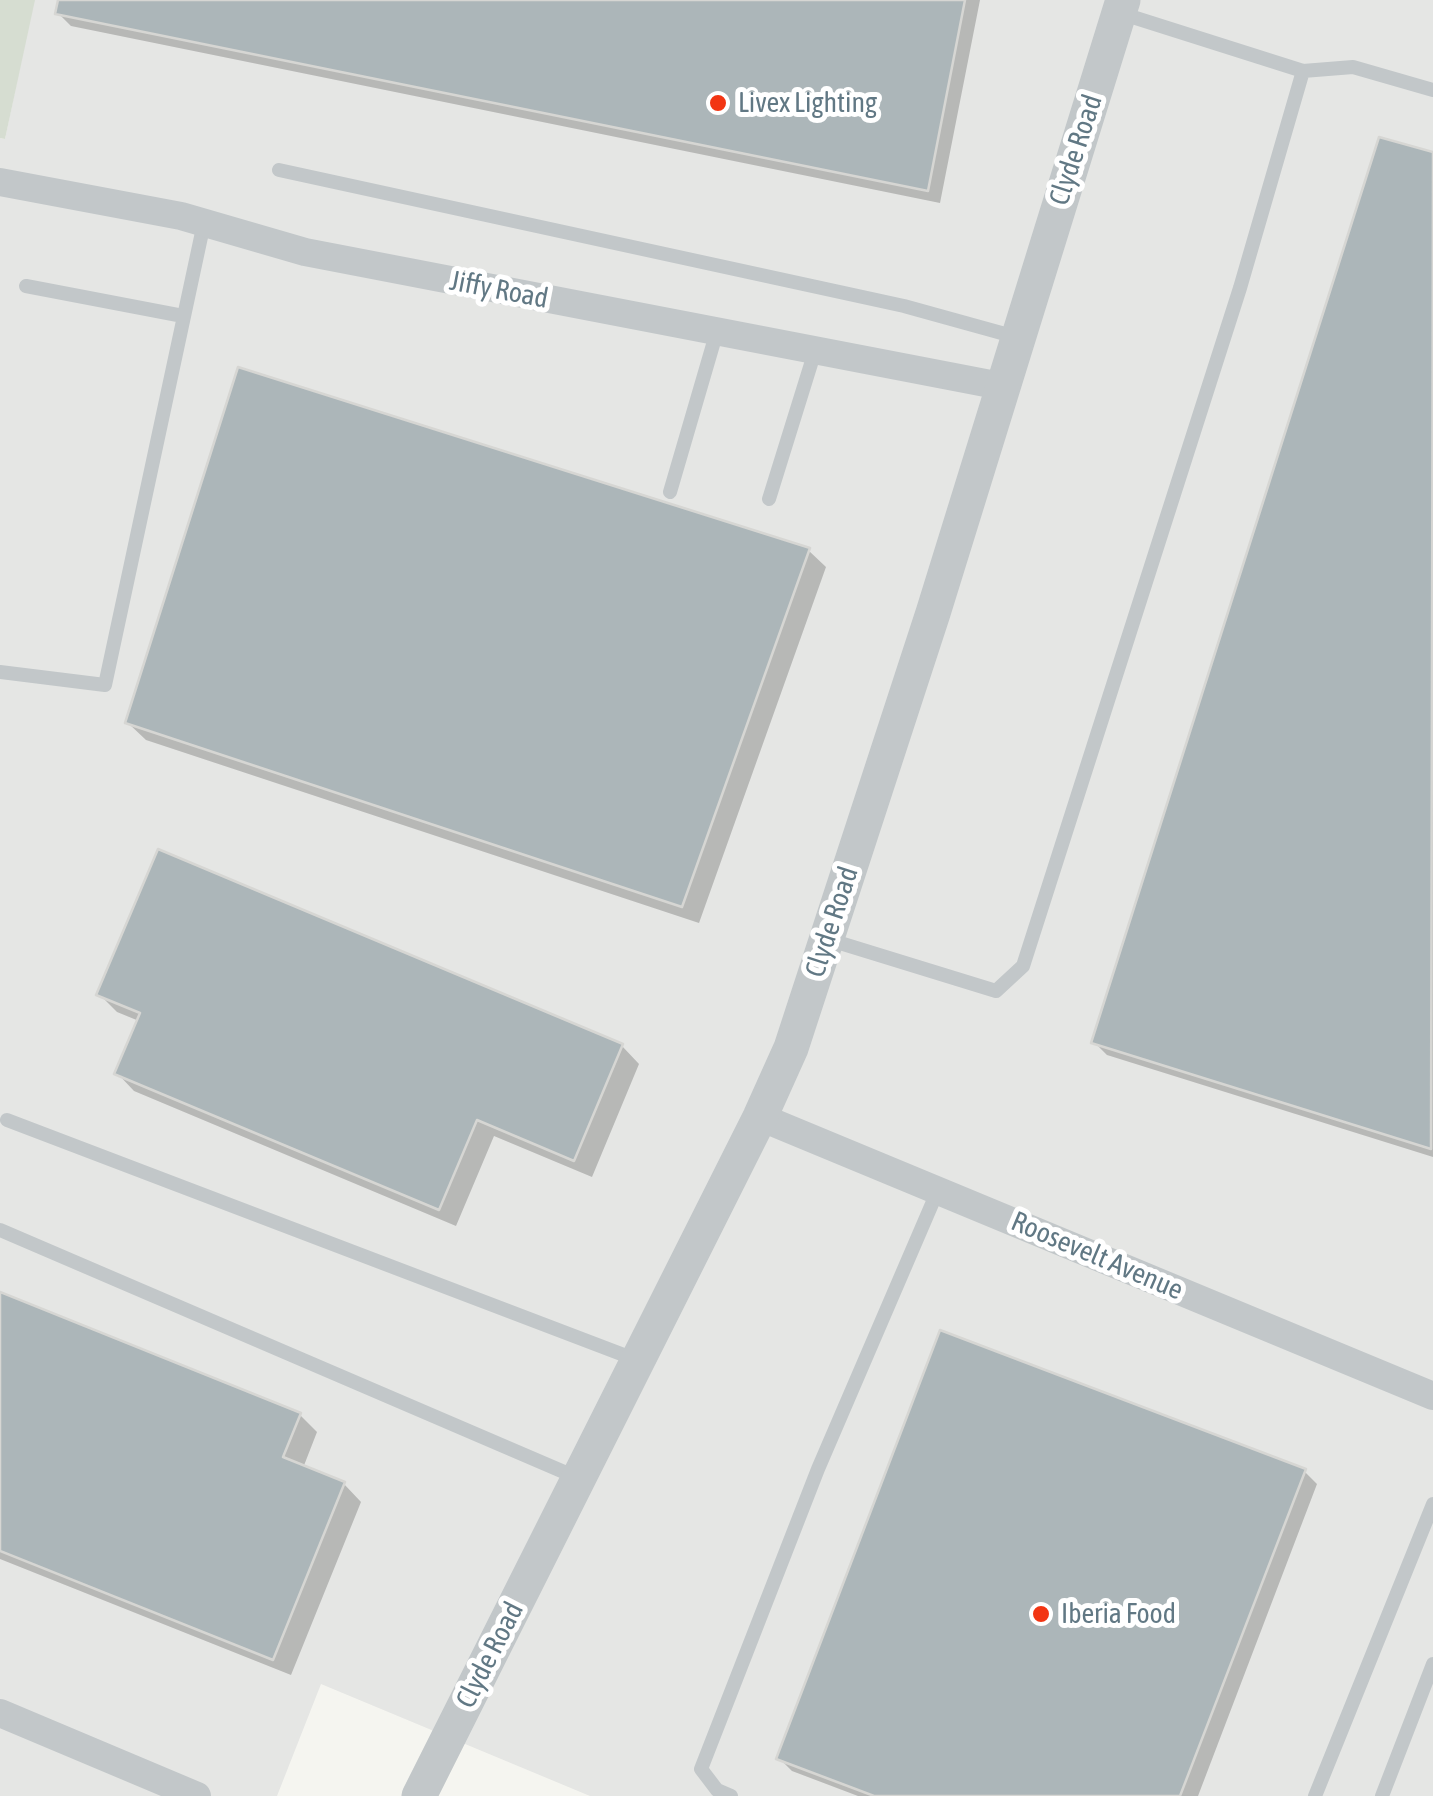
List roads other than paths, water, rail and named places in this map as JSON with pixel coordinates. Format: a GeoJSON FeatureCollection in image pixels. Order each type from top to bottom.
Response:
{"type":"FeatureCollection","features":[{"type":"Feature","properties":{"kind":"street","name":"Clyde Road"},"geometry":{"type":"LineString","coordinates":[[420,1796],[791,1048],[933,613],[1121,6]]}},
{"type":"Feature","properties":{"kind":"street","name":"Jiffy Road"},"geometry":{"type":"LineString","coordinates":[[0,182],[204,223],[305,252],[1001,386]]}},
{"type":"Feature","properties":{"kind":"street","name":"Roosevelt Avenue"},"geometry":{"type":"LineString","coordinates":[[760,1116],[1433,1396]]}},
{"type":"Feature","properties":{"kind":"street"},"geometry":{"type":"LineString","coordinates":[[0,1712],[198,1796]]}},
{"type":"Feature","properties":{"kind":"lane"},"geometry":{"type":"LineString","coordinates":[[1121,6],[1303,71],[1353,67],[1433,90]]}},
{"type":"Feature","properties":{"kind":"lane"},"geometry":{"type":"LineString","coordinates":[[826,938],[996,991],[1023,966],[1234,306],[1303,71]]}},
{"type":"Feature","properties":{"kind":"lane"},"geometry":{"type":"LineString","coordinates":[[279,170],[904,306],[1016,338]]}},
{"type":"Feature","properties":{"kind":"lane"},"geometry":{"type":"LineString","coordinates":[[0,672],[105,685],[204,223]]}},
{"type":"Feature","properties":{"kind":"lane"},"geometry":{"type":"LineString","coordinates":[[26,286],[183,316]]}},
{"type":"Feature","properties":{"kind":"lane"},"geometry":{"type":"LineString","coordinates":[[670,492],[717,332]]}},
{"type":"Feature","properties":{"kind":"lane"},"geometry":{"type":"LineString","coordinates":[[769,499],[814,350]]}},
{"type":"Feature","properties":{"kind":"lane"},"geometry":{"type":"LineString","coordinates":[[6,1120],[638,1360]]}},
{"type":"Feature","properties":{"kind":"lane"},"geometry":{"type":"LineString","coordinates":[[731,1796],[717,1790],[701,1768],[818,1469],[938,1190]]}},
{"type":"Feature","properties":{"kind":"lane"},"geometry":{"type":"LineString","coordinates":[[0,1230],[579,1478]]}},
{"type":"Feature","properties":{"kind":"lane"},"geometry":{"type":"LineString","coordinates":[[1316,1796],[1433,1504]]}},
{"type":"Feature","properties":{"kind":"lane"},"geometry":{"type":"LineString","coordinates":[[1382,1796],[1433,1664]]}},
{"type":"Feature","properties":{"kind":"place","name":"Livex Lighting"},"geometry":{"type":"Point","coordinates":[718,103]}},
{"type":"Feature","properties":{"kind":"place","name":"Iberia Food"},"geometry":{"type":"Point","coordinates":[1041,1614]}}]}
